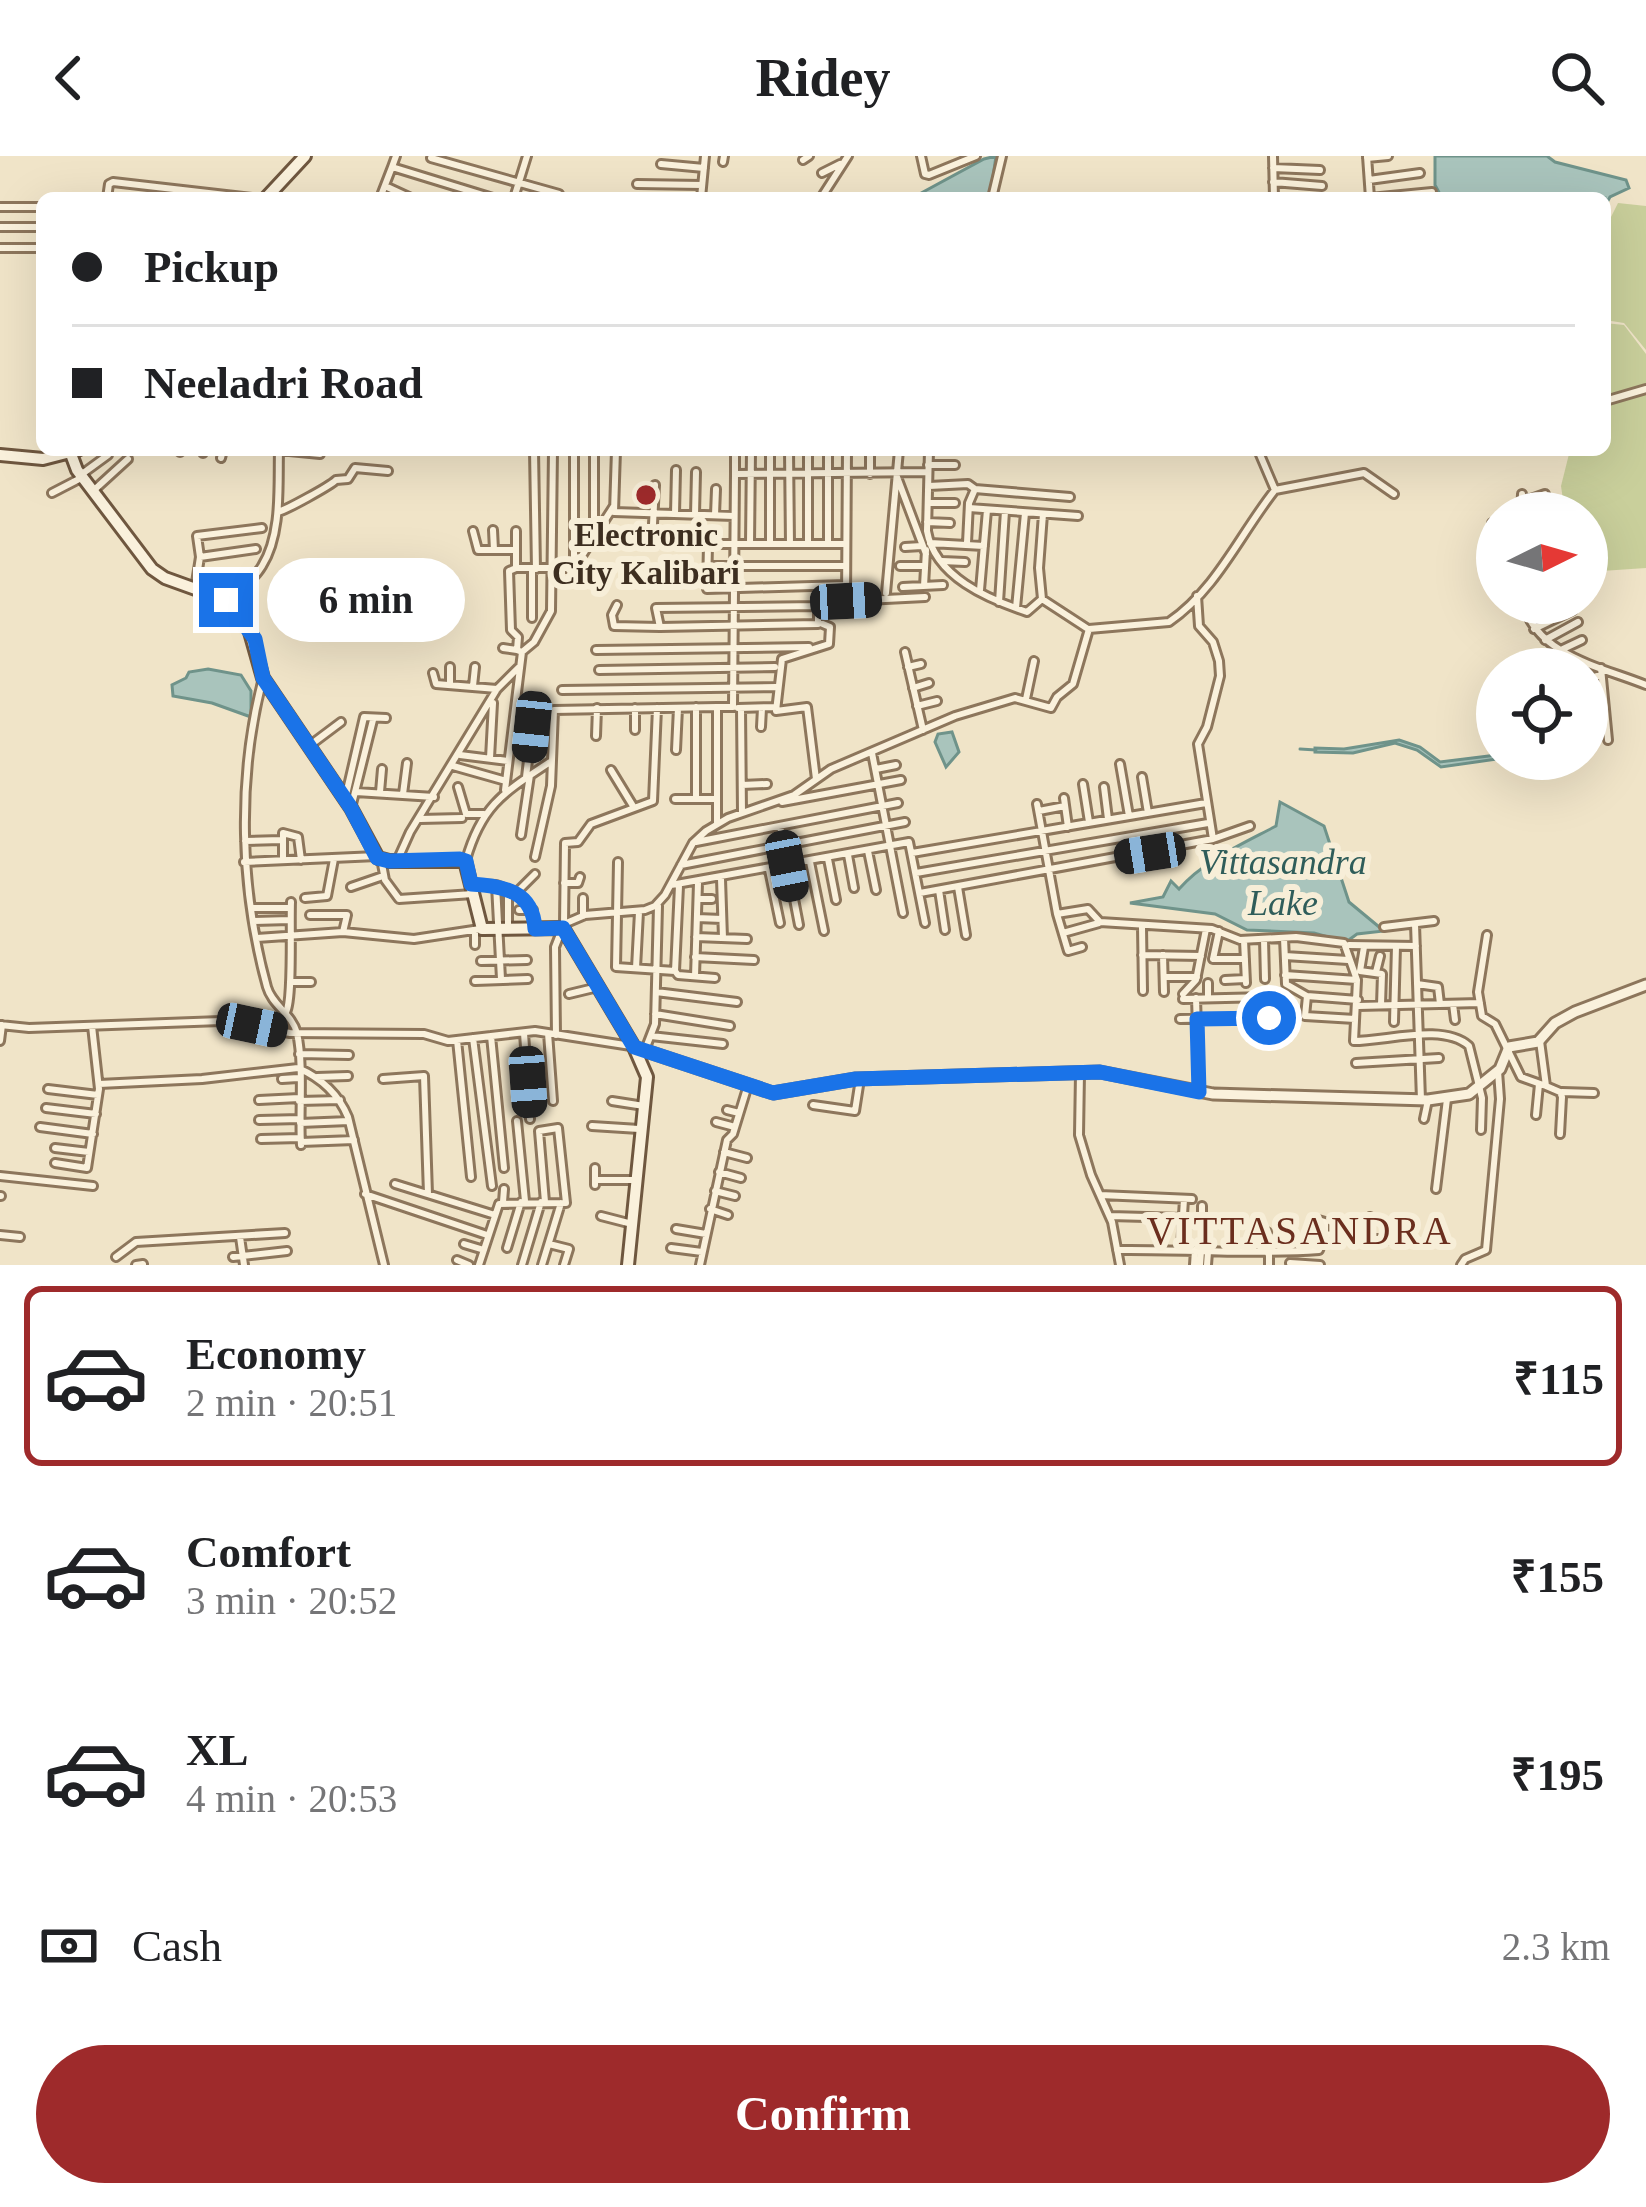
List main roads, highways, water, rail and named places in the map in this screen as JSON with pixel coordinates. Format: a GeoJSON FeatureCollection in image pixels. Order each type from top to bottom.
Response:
{"type":"FeatureCollection","features":[{"type":"Feature","properties":{"kind":"main road"},"geometry":{"type":"LineString","coordinates":[[272,192],[305,156]]}},
{"type":"Feature","properties":{"kind":"main road"},"geometry":{"type":"LineString","coordinates":[[0,455],[57,456]]}},
{"type":"Feature","properties":{"kind":"main road"},"geometry":{"type":"LineString","coordinates":[[75,456],[82,476],[152,568],[165,578],[226,600],[255,639],[263,678],[351,800],[379,858],[466,861],[478,929],[563,926],[640,1049],[647,1077],[628,1265]]}},
{"type":"Feature","properties":{"kind":"water"},"geometry":{"type":"Polygon","coordinates":[[[996,156],[991,192],[923,192],[996,156]]]}},
{"type":"Feature","properties":{"kind":"water"},"geometry":{"type":"Polygon","coordinates":[[[1435,156],[1547,156],[1626,180],[1629,188],[1611,197],[1611,192],[1439,192],[1435,156]]]}},
{"type":"Feature","properties":{"kind":"water"},"geometry":{"type":"Polygon","coordinates":[[[208,669],[241,675],[251,691],[251,717],[173,696],[172,685],[189,672],[208,669]]]}},
{"type":"Feature","properties":{"kind":"water"},"geometry":{"type":"Polygon","coordinates":[[[952,732],[959,752],[946,767],[935,742],[938,734],[952,732]]]}},
{"type":"Feature","properties":{"kind":"water"},"geometry":{"type":"Polygon","coordinates":[[[1399,740],[1420,747],[1440,762],[1476,758],[1476,762],[1441,767],[1417,750],[1395,743],[1353,753],[1315,752],[1315,748],[1344,749],[1399,740]]]}},
{"type":"Feature","properties":{"kind":"water","name":"Vittasandra Lake"},"geometry":{"type":"Polygon","coordinates":[[[1280,802],[1324,826],[1349,902],[1384,931],[1357,934],[1346,942],[1314,933],[1247,930],[1215,914],[1130,903],[1163,897],[1171,881],[1179,889],[1212,861],[1276,826],[1280,802]]]}},
{"type":"Feature","properties":{"kind":"waterway"},"geometry":{"type":"LineString","coordinates":[[1300,749],[1316,750]]}},
{"type":"Feature","properties":{"kind":"place","name":"Electronic City Kalibari"},"geometry":{"type":"Point","coordinates":[646,495]}},
{"type":"Feature","properties":{"kind":"district","name":"VITTASANDRA"},"geometry":{"type":"Point","coordinates":[1300,1230]}}]}
